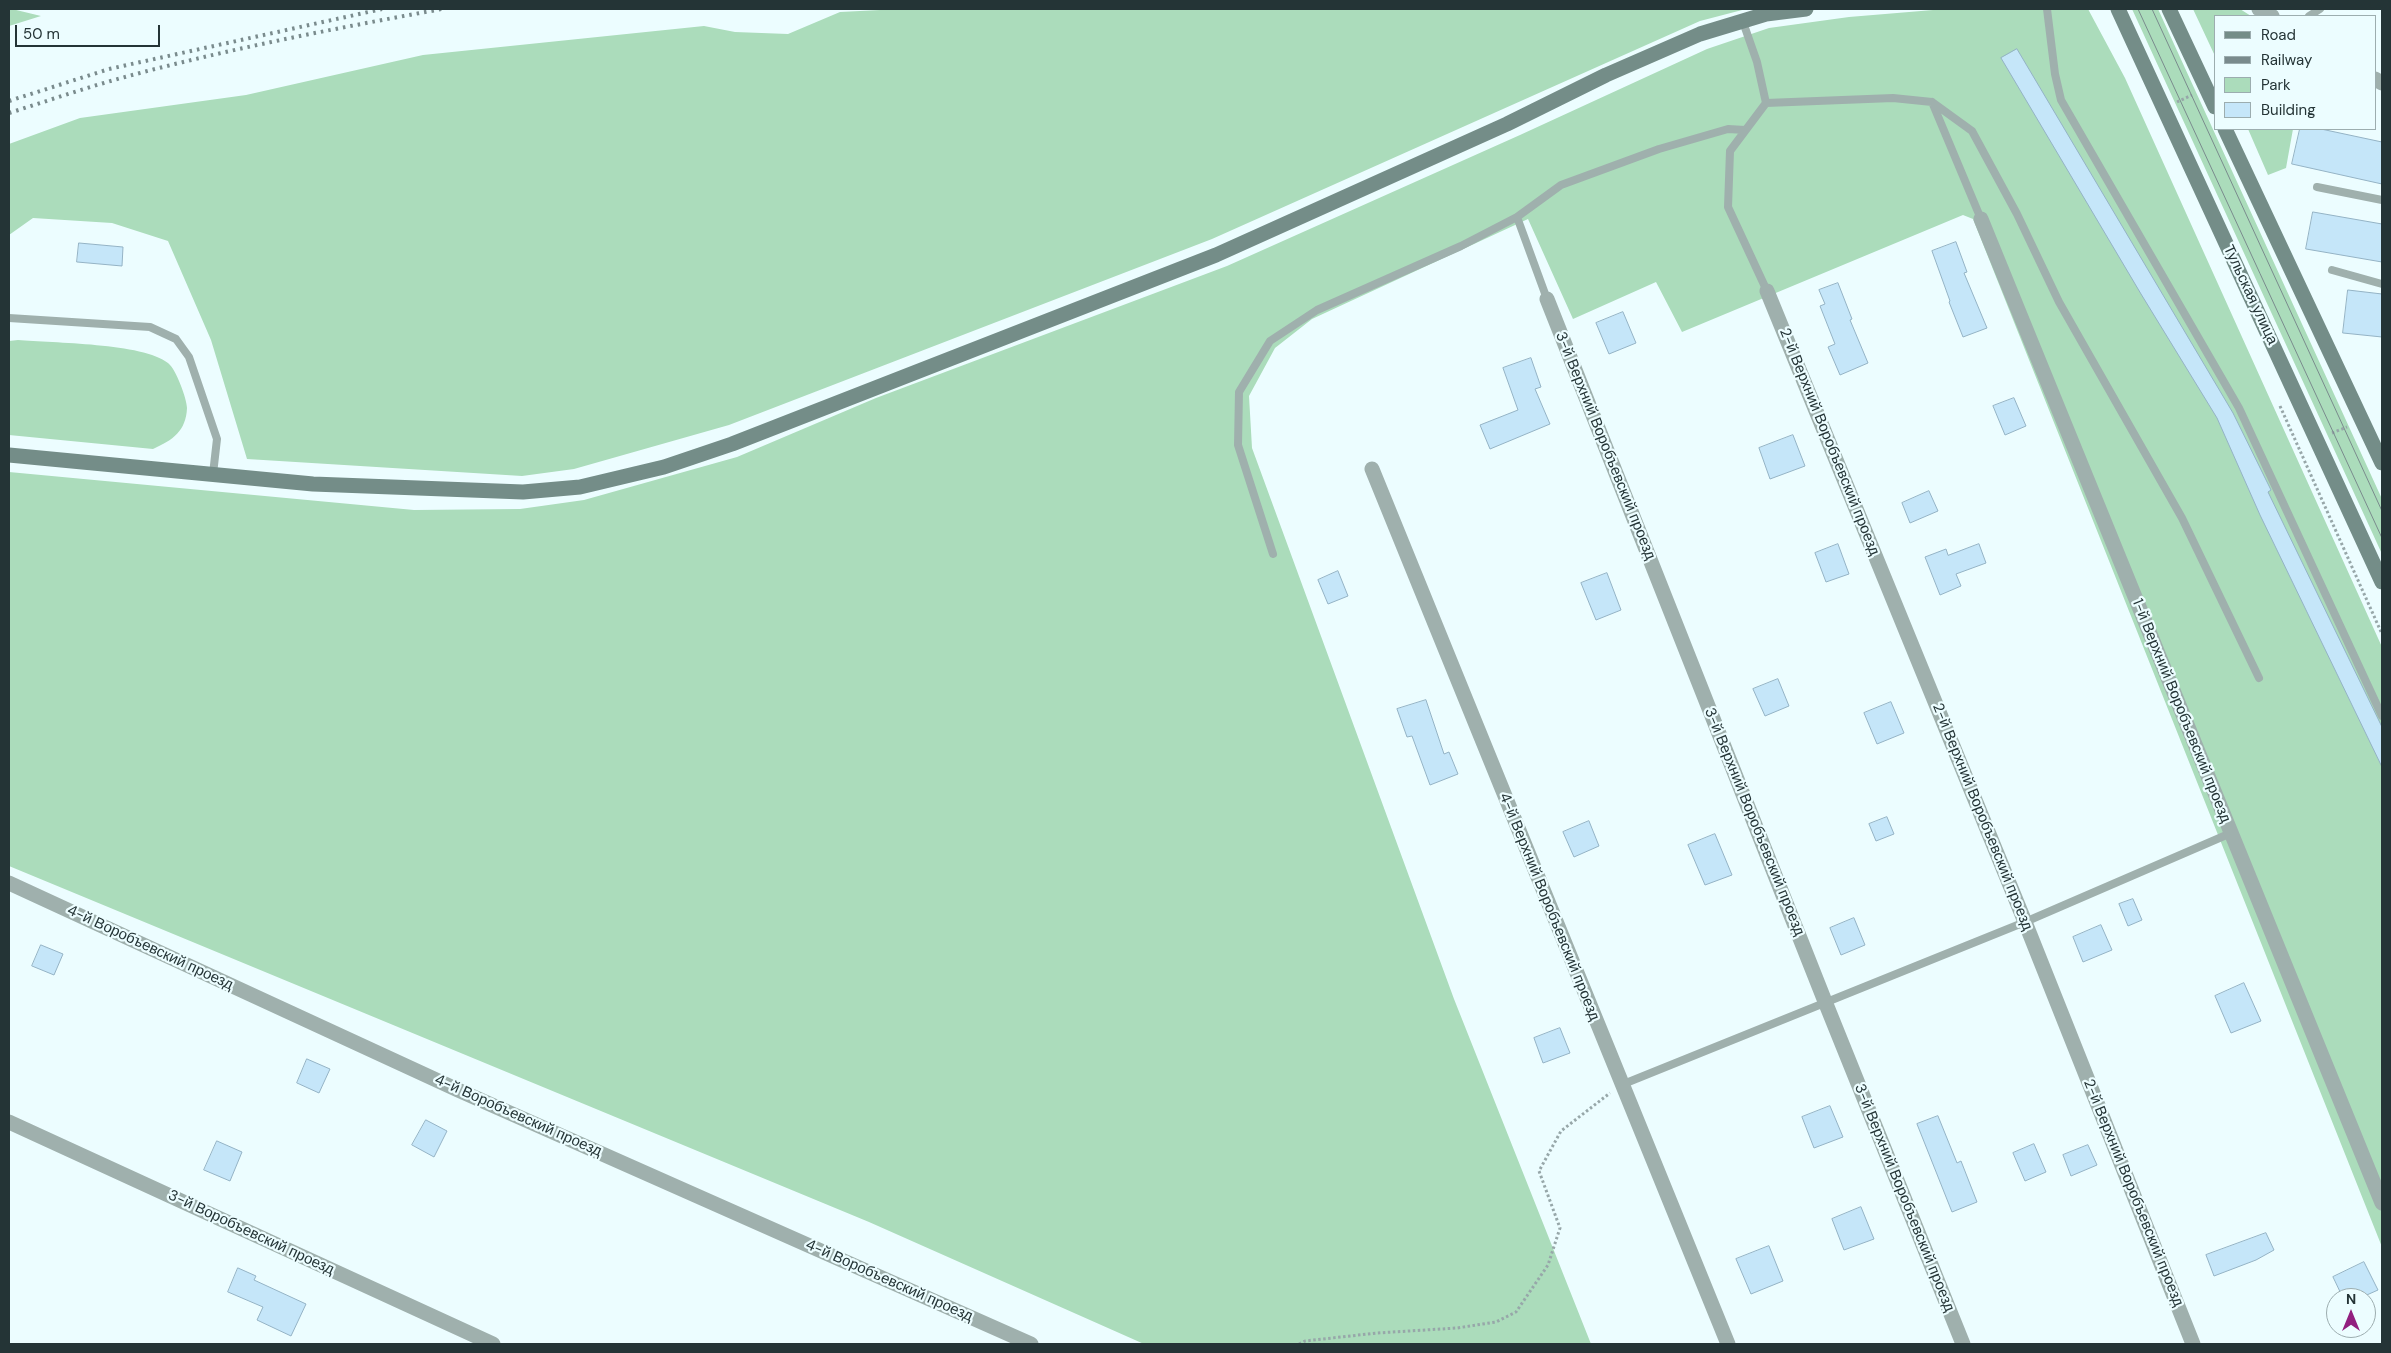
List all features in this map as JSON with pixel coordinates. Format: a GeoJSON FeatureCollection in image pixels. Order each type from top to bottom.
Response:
{"type":"FeatureCollection","features":[{"type":"Feature","properties":{"kind":"street"},"geometry":{"type":"LineString","coordinates":[[9,455],[313,484],[523,492],[580,487],[664,468],[732,444],[1216,255],[1507,124],[1606,75],[1700,34],[1766,14],[1806,9]]}},
{"type":"Feature","properties":{"kind":"street","name":"Тульская улица"},"geometry":{"type":"LineString","coordinates":[[2118,9],[2382,582]]}},
{"type":"Feature","properties":{"kind":"street"},"geometry":{"type":"LineString","coordinates":[[2169,9],[2214,105]]}},
{"type":"Feature","properties":{"kind":"street"},"geometry":{"type":"LineString","coordinates":[[2225,130],[2382,463]]}},
{"type":"Feature","properties":{"kind":"street","name":"1-й Верхний Воробъевский проезд"},"geometry":{"type":"LineString","coordinates":[[1981,218],[2382,1203]]}},
{"type":"Feature","properties":{"kind":"street","name":"2-й Верхний Воробъевский проезд"},"geometry":{"type":"LineString","coordinates":[[1767,290],[2025,922],[2193,1344]]}},
{"type":"Feature","properties":{"kind":"street","name":"3-й Верхний Воробъевский проезд"},"geometry":{"type":"LineString","coordinates":[[1547,299],[1826,1004],[1963,1344]]}},
{"type":"Feature","properties":{"kind":"street","name":"4-й Верхний Воробъевский проезд"},"geometry":{"type":"LineString","coordinates":[[1372,469],[1621,1086],[1728,1344]]}},
{"type":"Feature","properties":{"kind":"street","name":"4-й Воробъевский проезд"},"geometry":{"type":"LineString","coordinates":[[9,883],[458,1090],[1031,1344]]}},
{"type":"Feature","properties":{"kind":"street","name":"3-й Воробъевский проезд"},"geometry":{"type":"LineString","coordinates":[[9,1122],[493,1344]]}},
{"type":"Feature","properties":{"kind":"lane"},"geometry":{"type":"LineString","coordinates":[[2047,9],[2055,74],[2061,100],[2239,408],[2382,716]]}},
{"type":"Feature","properties":{"kind":"lane"},"geometry":{"type":"LineString","coordinates":[[1743,22],[1756,62],[1766,103]]}},
{"type":"Feature","properties":{"kind":"lane"},"geometry":{"type":"LineString","coordinates":[[1766,103],[1893,98],[1932,102],[1972,131],[2017,214],[2059,302],[2182,518],[2258,678]]}},
{"type":"Feature","properties":{"kind":"lane"},"geometry":{"type":"LineString","coordinates":[[1932,102],[1981,218]]}},
{"type":"Feature","properties":{"kind":"lane"},"geometry":{"type":"LineString","coordinates":[[1766,103],[1730,151],[1728,207],[1767,290]]}},
{"type":"Feature","properties":{"kind":"lane"},"geometry":{"type":"LineString","coordinates":[[1273,554],[1238,445],[1239,392],[1270,341],[1317,310],[1460,246],[1517,217],[1561,185],[1658,149],[1728,129],[1746,130]]}},
{"type":"Feature","properties":{"kind":"lane"},"geometry":{"type":"LineString","coordinates":[[2317,187],[2382,200]]}},
{"type":"Feature","properties":{"kind":"lane"},"geometry":{"type":"LineString","coordinates":[[1517,217],[1547,299]]}},
{"type":"Feature","properties":{"kind":"lane"},"geometry":{"type":"LineString","coordinates":[[2332,270],[2382,284]]}},
{"type":"Feature","properties":{"kind":"lane"},"geometry":{"type":"LineString","coordinates":[[9,318],[150,327],[176,339],[189,357],[217,439],[213,474]]}},
{"type":"Feature","properties":{"kind":"lane"},"geometry":{"type":"LineString","coordinates":[[1621,1086],[2025,922],[2231,833]]}},
{"type":"Feature","properties":{"kind":"path"},"geometry":{"type":"LineString","coordinates":[[2164,109],[2206,88]]}},
{"type":"Feature","properties":{"kind":"path"},"geometry":{"type":"LineString","coordinates":[[2297,446],[2362,421]]}},
{"type":"Feature","properties":{"kind":"path"},"geometry":{"type":"LineString","coordinates":[[1299,1344],[1305,1341],[1377,1332],[1457,1328],[1496,1322],[1516,1312],[1548,1265],[1560,1228],[1539,1171],[1561,1131],[1621,1086]]}},
{"type":"Feature","properties":{"kind":"green space"},"geometry":{"type":"Polygon","coordinates":[[[9,9],[12,9],[41,16],[9,26],[9,9]]]}},
{"type":"Feature","properties":{"kind":"green space"},"geometry":{"type":"Polygon","coordinates":[[[900,9],[1746,9],[1700,21],[1212,239],[729,425],[574,469],[522,476],[247,459],[211,340],[168,241],[112,223],[33,218],[9,235],[9,144],[80,118],[246,95],[423,55],[704,26],[735,32],[788,34],[840,12],[900,9]]]}},
{"type":"Feature","properties":{"kind":"green space"},"geometry":{"type":"Polygon","coordinates":[[[1945,9],[2088,9],[2125,78],[2382,647],[2382,1247],[1973,219],[1963,215],[1682,332],[1656,282],[1573,319],[1528,219],[1312,319],[1275,348],[1249,396],[1252,448],[1454,999],[1591,1344],[1144,1344],[869,1222],[9,866],[9,472],[414,510],[520,509],[584,500],[737,457],[876,398],[1227,266],[1707,49],[1769,28],[1849,17],[1945,9]]]}},
{"type":"Feature","properties":{"kind":"green space"},"geometry":{"type":"Polygon","coordinates":[[[2132,9],[2158,9],[2382,499],[2382,554],[2132,9]]]}},
{"type":"Feature","properties":{"kind":"green space"},"geometry":{"type":"Polygon","coordinates":[[[2193,9],[2240,9],[2249,15],[2214,15],[2214,54],[2193,9]]]}},
{"type":"Feature","properties":{"kind":"green space"},"geometry":{"type":"Polygon","coordinates":[[[2248,130],[2293,130],[2286,168],[2268,175],[2248,130]]]}},
{"type":"Feature","properties":{"kind":"green space"},"geometry":{"type":"Polygon","coordinates":[[[9,341],[97,345],[139,351],[156,356],[171,366],[183,391],[187,408],[181,429],[167,442],[153,449],[9,435],[9,341]]]}},
{"type":"Feature","properties":{"kind":"building"},"geometry":{"type":"Polygon","coordinates":[[[2017,49],[2233,413],[2271,490],[2268,492],[2382,727],[2382,767],[2260,515],[2217,418],[2001,58],[2017,49]]]}},
{"type":"Feature","properties":{"kind":"building"},"geometry":{"type":"Polygon","coordinates":[[[2300,130],[2326,130],[2382,142],[2382,184],[2292,164],[2300,130]]]}},
{"type":"Feature","properties":{"kind":"building"},"geometry":{"type":"Polygon","coordinates":[[[2313,212],[2382,224],[2382,262],[2306,249],[2313,212]]]}},
{"type":"Feature","properties":{"kind":"building"},"geometry":{"type":"Polygon","coordinates":[[[1956,242],[1967,272],[1964,273],[1987,328],[1963,337],[1932,251],[1956,242]]]}},
{"type":"Feature","properties":{"kind":"building"},"geometry":{"type":"Polygon","coordinates":[[[79,243],[123,247],[122,266],[77,262],[79,243]]]}},
{"type":"Feature","properties":{"kind":"building"},"geometry":{"type":"Polygon","coordinates":[[[1838,283],[1852,319],[1850,320],[1868,363],[1840,375],[1828,347],[1835,344],[1820,306],[1825,304],[1819,290],[1838,283]]]}},
{"type":"Feature","properties":{"kind":"building"},"geometry":{"type":"Polygon","coordinates":[[[2348,290],[2382,294],[2382,337],[2343,333],[2348,290]]]}},
{"type":"Feature","properties":{"kind":"building"},"geometry":{"type":"Polygon","coordinates":[[[1623,312],[1636,343],[1609,354],[1596,323],[1623,312]]]}},
{"type":"Feature","properties":{"kind":"building"},"geometry":{"type":"Polygon","coordinates":[[[1531,358],[1541,387],[1535,389],[1550,424],[1490,449],[1480,425],[1518,410],[1503,368],[1531,358]]]}},
{"type":"Feature","properties":{"kind":"building"},"geometry":{"type":"Polygon","coordinates":[[[2014,398],[2026,426],[2005,435],[1993,406],[2014,398]]]}},
{"type":"Feature","properties":{"kind":"building"},"geometry":{"type":"Polygon","coordinates":[[[1793,435],[1805,466],[1770,479],[1759,448],[1793,435]]]}},
{"type":"Feature","properties":{"kind":"building"},"geometry":{"type":"Polygon","coordinates":[[[1929,491],[1938,511],[1910,523],[1902,503],[1929,491]]]}},
{"type":"Feature","properties":{"kind":"building"},"geometry":{"type":"Polygon","coordinates":[[[1838,544],[1849,574],[1826,582],[1815,553],[1838,544]]]}},
{"type":"Feature","properties":{"kind":"building"},"geometry":{"type":"Polygon","coordinates":[[[1979,544],[1986,563],[1956,574],[1961,586],[1940,595],[1925,557],[1946,549],[1948,555],[1979,544]]]}},
{"type":"Feature","properties":{"kind":"building"},"geometry":{"type":"Polygon","coordinates":[[[1338,571],[1348,596],[1328,604],[1318,580],[1338,571]]]}},
{"type":"Feature","properties":{"kind":"building"},"geometry":{"type":"Polygon","coordinates":[[[1607,573],[1621,610],[1596,620],[1581,583],[1607,573]]]}},
{"type":"Feature","properties":{"kind":"building"},"geometry":{"type":"Polygon","coordinates":[[[1778,679],[1789,706],[1765,716],[1753,689],[1778,679]]]}},
{"type":"Feature","properties":{"kind":"building"},"geometry":{"type":"Polygon","coordinates":[[[1426,700],[1444,754],[1449,752],[1458,774],[1430,785],[1412,736],[1407,737],[1397,709],[1426,700]]]}},
{"type":"Feature","properties":{"kind":"building"},"geometry":{"type":"Polygon","coordinates":[[[1891,702],[1904,733],[1877,744],[1864,713],[1891,702]]]}},
{"type":"Feature","properties":{"kind":"building"},"geometry":{"type":"Polygon","coordinates":[[[1887,817],[1894,834],[1876,841],[1869,824],[1887,817]]]}},
{"type":"Feature","properties":{"kind":"building"},"geometry":{"type":"Polygon","coordinates":[[[1589,821],[1599,846],[1574,857],[1563,832],[1589,821]]]}},
{"type":"Feature","properties":{"kind":"building"},"geometry":{"type":"Polygon","coordinates":[[[1715,834],[1732,875],[1705,885],[1688,845],[1715,834]]]}},
{"type":"Feature","properties":{"kind":"building"},"geometry":{"type":"Polygon","coordinates":[[[2133,899],[2142,920],[2128,926],[2119,904],[2133,899]]]}},
{"type":"Feature","properties":{"kind":"building"},"geometry":{"type":"Polygon","coordinates":[[[1854,918],[1865,945],[1841,955],[1830,928],[1854,918]]]}},
{"type":"Feature","properties":{"kind":"building"},"geometry":{"type":"Polygon","coordinates":[[[2101,925],[2112,950],[2083,962],[2073,937],[2101,925]]]}},
{"type":"Feature","properties":{"kind":"building"},"geometry":{"type":"Polygon","coordinates":[[[41,945],[63,954],[54,975],[32,966],[41,945]]]}},
{"type":"Feature","properties":{"kind":"building"},"geometry":{"type":"Polygon","coordinates":[[[2244,983],[2261,1021],[2231,1033],[2215,996],[2244,983]]]}},
{"type":"Feature","properties":{"kind":"building"},"geometry":{"type":"Polygon","coordinates":[[[1560,1028],[1570,1053],[1543,1063],[1534,1038],[1560,1028]]]}},
{"type":"Feature","properties":{"kind":"building"},"geometry":{"type":"Polygon","coordinates":[[[307,1059],[330,1069],[319,1093],[297,1083],[307,1059]]]}},
{"type":"Feature","properties":{"kind":"building"},"geometry":{"type":"Polygon","coordinates":[[[1830,1106],[1843,1137],[1814,1148],[1802,1117],[1830,1106]]]}},
{"type":"Feature","properties":{"kind":"building"},"geometry":{"type":"Polygon","coordinates":[[[1938,1116],[1957,1163],[1961,1161],[1977,1202],[1952,1212],[1917,1124],[1938,1116]]]}},
{"type":"Feature","properties":{"kind":"building"},"geometry":{"type":"Polygon","coordinates":[[[426,1120],[447,1131],[434,1157],[412,1145],[426,1120]]]}},
{"type":"Feature","properties":{"kind":"building"},"geometry":{"type":"Polygon","coordinates":[[[217,1141],[242,1152],[230,1181],[204,1170],[217,1141]]]}},
{"type":"Feature","properties":{"kind":"building"},"geometry":{"type":"Polygon","coordinates":[[[2034,1144],[2046,1172],[2025,1181],[2013,1153],[2034,1144]]]}},
{"type":"Feature","properties":{"kind":"building"},"geometry":{"type":"Polygon","coordinates":[[[2088,1145],[2097,1165],[2071,1176],[2063,1155],[2088,1145]]]}},
{"type":"Feature","properties":{"kind":"building"},"geometry":{"type":"Polygon","coordinates":[[[1861,1207],[1874,1239],[1844,1250],[1832,1219],[1861,1207]]]}},
{"type":"Feature","properties":{"kind":"building"},"geometry":{"type":"Polygon","coordinates":[[[2266,1233],[2274,1250],[2256,1260],[2214,1276],[2206,1255],[2266,1233]]]}},
{"type":"Feature","properties":{"kind":"building"},"geometry":{"type":"Polygon","coordinates":[[[1769,1246],[1783,1281],[1751,1294],[1736,1259],[1769,1246]]]}},
{"type":"Feature","properties":{"kind":"building"},"geometry":{"type":"Polygon","coordinates":[[[2364,1262],[2378,1290],[2376,1291],[2376,1288],[2338,1288],[2333,1277],[2364,1262]]]}},
{"type":"Feature","properties":{"kind":"building"},"geometry":{"type":"Polygon","coordinates":[[[238,1268],[256,1276],[254,1280],[306,1304],[291,1336],[257,1320],[263,1307],[228,1292],[238,1268]]]}},
{"type":"Feature","properties":{"kind":"tram line"},"geometry":{"type":"LineString","coordinates":[[2138,9],[2382,538]]}},
{"type":"Feature","properties":{"kind":"tram line"},"geometry":{"type":"LineString","coordinates":[[2152,9],[2382,511]]}},
{"type":"Feature","properties":{"kind":"railway"},"geometry":{"type":"LineString","coordinates":[[9,101],[109,69],[382,9]]}},
{"type":"Feature","properties":{"kind":"railway"},"geometry":{"type":"LineString","coordinates":[[9,113],[114,80],[195,59],[318,32],[442,9]]}}]}
